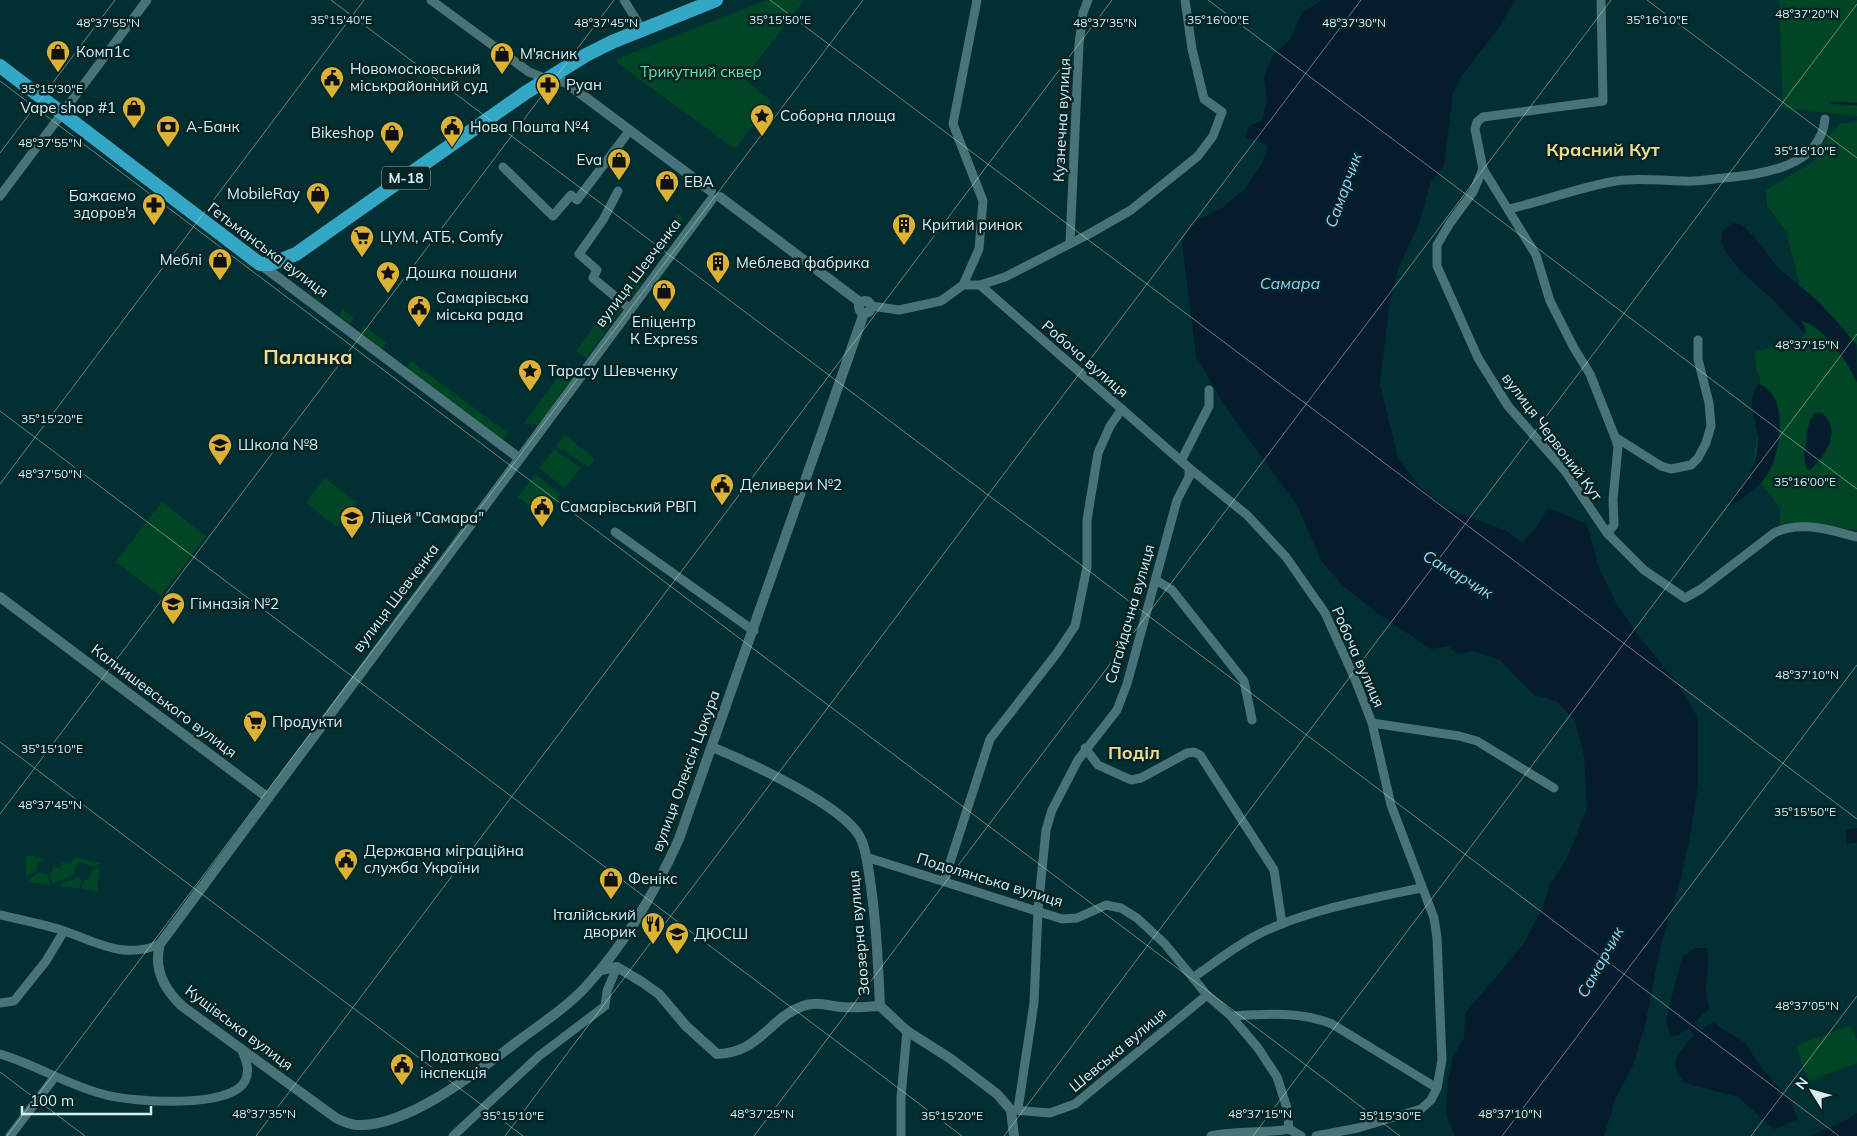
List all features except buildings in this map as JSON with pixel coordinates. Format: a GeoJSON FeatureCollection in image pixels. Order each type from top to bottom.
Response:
{"type":"FeatureCollection","features":[{"type":"Feature","properties":{"kind":"highway","name":"М-18"},"geometry":{"type":"LineString","coordinates":[[260,264],[271,264],[296,254],[547,79],[586,55],[642,29],[716,0]]}},
{"type":"Feature","properties":{"kind":"highway","name":"Гетьманська вулиця"},"geometry":{"type":"LineString","coordinates":[[0,66],[260,264]]}},
{"type":"Feature","properties":{"kind":"street"},"geometry":{"type":"LineString","coordinates":[[0,196],[147,0]]}},
{"type":"Feature","properties":{"kind":"street"},"geometry":{"type":"LineString","coordinates":[[431,0],[529,72],[547,79],[566,82],[865,307],[899,310],[940,302],[963,285],[979,249],[983,201],[953,124],[977,0]]}},
{"type":"Feature","properties":{"kind":"street"},"geometry":{"type":"LineString","coordinates":[[624,0],[636,16],[642,29]]}},
{"type":"Feature","properties":{"kind":"street","name":"Кузнечна вулиця"},"geometry":{"type":"LineString","coordinates":[[1070,242],[1079,44],[1083,13],[1088,0]]}},
{"type":"Feature","properties":{"kind":"street"},"geometry":{"type":"LineString","coordinates":[[963,285],[980,285],[1005,277],[1131,210],[1198,156],[1213,136],[1222,112],[1204,99],[1192,49],[1185,0]]}},
{"type":"Feature","properties":{"kind":"street","name":"вулиця Червоний Кут"},"geometry":{"type":"LineString","coordinates":[[1601,0],[1603,101],[1483,118],[1477,122],[1475,129],[1483,169],[1536,255],[1550,301],[1574,348],[1590,374],[1615,436],[1618,447],[1613,500],[1614,525],[1607,533]]}},
{"type":"Feature","properties":{"kind":"street"},"geometry":{"type":"LineString","coordinates":[[1509,209],[1616,181],[1659,178],[1685,181],[1748,176],[1779,170],[1811,151],[1824,131],[1825,119]]}},
{"type":"Feature","properties":{"kind":"street"},"geometry":{"type":"LineString","coordinates":[[503,167],[553,216],[571,195],[577,200],[630,130]]}},
{"type":"Feature","properties":{"kind":"street","name":"вулиця Червоний Кут"},"geometry":{"type":"LineString","coordinates":[[1483,169],[1473,192],[1450,222],[1437,244],[1437,266],[1478,358],[1494,385],[1524,426],[1565,471],[1607,533],[1644,570],[1685,598],[1786,527],[1797,525],[1857,537]]}},
{"type":"Feature","properties":{"kind":"street"},"geometry":{"type":"LineString","coordinates":[[618,191],[603,220],[579,254],[597,270],[593,278],[630,309]]}},
{"type":"Feature","properties":{"kind":"street","name":"вулиця Шевченка"},"geometry":{"type":"LineString","coordinates":[[160,944],[715,196]]}},
{"type":"Feature","properties":{"kind":"street","name":"Гетьманська вулиця"},"geometry":{"type":"LineString","coordinates":[[260,264],[519,458]]}},
{"type":"Feature","properties":{"kind":"street","name":"Робоча вулиця"},"geometry":{"type":"LineString","coordinates":[[980,285],[1189,468],[1247,515],[1296,570],[1325,613],[1352,671],[1372,723],[1391,805],[1434,918],[1437,938],[1442,1060],[1437,1088]]}},
{"type":"Feature","properties":{"kind":"street","name":"вулиця Олексія Цокура"},"geometry":{"type":"LineString","coordinates":[[378,1123],[406,1113],[459,1085],[561,1008],[588,985],[601,970],[634,921],[669,860],[712,747],[754,631],[865,307]]}},
{"type":"Feature","properties":{"kind":"street"},"geometry":{"type":"LineString","coordinates":[[1615,436],[1661,466],[1671,469],[1691,465],[1698,458],[1711,426],[1709,403],[1698,359],[1698,340]]}},
{"type":"Feature","properties":{"kind":"street"},"geometry":{"type":"LineString","coordinates":[[1181,461],[1209,406],[1209,390]]}},
{"type":"Feature","properties":{"kind":"street"},"geometry":{"type":"LineString","coordinates":[[944,881],[990,739],[1058,653],[1075,626],[1088,567],[1087,520],[1098,453],[1110,426],[1122,409]]}},
{"type":"Feature","properties":{"kind":"street","name":"Сагайдачна вулиця"},"geometry":{"type":"LineString","coordinates":[[1014,1136],[1014,1110],[1034,1003],[1038,910],[1046,830],[1052,810],[1085,748],[1117,710],[1128,684],[1177,500],[1189,476],[1189,468]]}},
{"type":"Feature","properties":{"kind":"street"},"geometry":{"type":"LineString","coordinates":[[615,532],[754,631]]}},
{"type":"Feature","properties":{"kind":"street"},"geometry":{"type":"LineString","coordinates":[[1156,580],[1172,590],[1244,681],[1252,720]]}},
{"type":"Feature","properties":{"kind":"street","name":"Калнишевського вулиця"},"geometry":{"type":"LineString","coordinates":[[0,597],[268,798]]}},
{"type":"Feature","properties":{"kind":"street"},"geometry":{"type":"LineString","coordinates":[[1372,723],[1442,733],[1476,741],[1554,788]]}},
{"type":"Feature","properties":{"kind":"street"},"geometry":{"type":"LineString","coordinates":[[712,747],[764,769],[834,812],[859,834],[866,856]]}},
{"type":"Feature","properties":{"kind":"street"},"geometry":{"type":"LineString","coordinates":[[1085,748],[1098,765],[1131,780],[1141,778],[1187,753],[1194,752],[1200,755],[1274,870],[1282,924]]}},
{"type":"Feature","properties":{"kind":"street","name":"Подолянська вулиця"},"geometry":{"type":"LineString","coordinates":[[866,856],[1062,919],[1077,918],[1106,906],[1121,908],[1137,918],[1165,944],[1207,994],[1231,1016],[1258,1048],[1277,1077],[1287,1108],[1289,1129]]}},
{"type":"Feature","properties":{"kind":"street","name":"Заозерна вулиця"},"geometry":{"type":"LineString","coordinates":[[866,856],[876,934],[880,1006]]}},
{"type":"Feature","properties":{"kind":"street"},"geometry":{"type":"LineString","coordinates":[[1194,977],[1255,936],[1282,924],[1368,899],[1421,888]]}},
{"type":"Feature","properties":{"kind":"street"},"geometry":{"type":"LineString","coordinates":[[0,915],[64,931],[104,946],[136,952],[145,951],[160,944]]}},
{"type":"Feature","properties":{"kind":"street"},"geometry":{"type":"LineString","coordinates":[[0,1004],[14,1001],[46,962],[64,931]]}},
{"type":"Feature","properties":{"kind":"street","name":"Кущівська вулиця"},"geometry":{"type":"LineString","coordinates":[[160,944],[157,954],[158,966],[169,994],[182,1006],[336,1118],[356,1125],[378,1123]]}},
{"type":"Feature","properties":{"kind":"street"},"geometry":{"type":"LineString","coordinates":[[601,970],[617,967],[632,974],[659,994],[686,1026],[717,1054],[733,1054],[758,1040],[783,1018],[803,1006],[819,1004],[842,1007],[880,1006],[907,1030],[951,1059],[997,1094],[1014,1110]]}},
{"type":"Feature","properties":{"kind":"street"},"geometry":{"type":"LineString","coordinates":[[453,1136],[539,1056],[605,1006],[607,991],[617,967]]}},
{"type":"Feature","properties":{"kind":"street","name":"Шевська вулиця"},"geometry":{"type":"LineString","coordinates":[[1014,1110],[1050,1113],[1075,1104],[1207,994]]}},
{"type":"Feature","properties":{"kind":"street"},"geometry":{"type":"LineString","coordinates":[[1231,1016],[1315,1017],[1332,1024],[1437,1088],[1431,1100],[1421,1109],[1358,1128],[1316,1136]]}},
{"type":"Feature","properties":{"kind":"street"},"geometry":{"type":"LineString","coordinates":[[901,1136],[901,1097],[907,1030]]}},
{"type":"Feature","properties":{"kind":"street"},"geometry":{"type":"LineString","coordinates":[[0,1054],[24,1061],[54,1078],[106,1095],[148,1102],[212,1098],[237,1090],[245,1081],[248,1069],[241,1048]]}},
{"type":"Feature","properties":{"kind":"street"},"geometry":{"type":"LineString","coordinates":[[10,1136],[54,1078]]}},
{"type":"Feature","properties":{"kind":"street"},"geometry":{"type":"LineString","coordinates":[[1211,1136],[1224,1133],[1267,1135],[1289,1129],[1301,1136]]}},
{"type":"Feature","properties":{"kind":"green space","name":"Трикутний сквер"},"geometry":{"type":"Polygon","coordinates":[[[767,0],[804,0],[744,79],[771,101],[735,149],[616,62],[619,58],[767,0]]]}},
{"type":"Feature","properties":{"kind":"green space"},"geometry":{"type":"Polygon","coordinates":[[[1779,0],[1857,0],[1857,116],[1783,108],[1779,0]]]}},
{"type":"Feature","properties":{"kind":"green space"},"geometry":{"type":"Polygon","coordinates":[[[1857,121],[1857,345],[1838,322],[1800,286],[1786,231],[1767,206],[1766,190],[1814,161],[1826,139],[1839,124],[1857,121]]]}},
{"type":"Feature","properties":{"kind":"green space"},"geometry":{"type":"Polygon","coordinates":[[[678,214],[684,219],[640,277],[642,283],[631,298],[624,299],[618,294],[678,214]]]}},
{"type":"Feature","properties":{"kind":"green space"},"geometry":{"type":"Polygon","coordinates":[[[312,287],[324,296],[320,301],[308,292],[312,287]]]}},
{"type":"Feature","properties":{"kind":"green space"},"geometry":{"type":"Polygon","coordinates":[[[613,301],[621,306],[621,311],[586,358],[576,351],[613,301]]]}},
{"type":"Feature","properties":{"kind":"green space"},"geometry":{"type":"Polygon","coordinates":[[[343,310],[354,318],[350,324],[339,315],[343,310]]]}},
{"type":"Feature","properties":{"kind":"green space"},"geometry":{"type":"Polygon","coordinates":[[[1799,320],[1815,326],[1844,358],[1857,382],[1857,530],[1793,522],[1780,525],[1780,508],[1761,483],[1752,485],[1755,449],[1766,387],[1759,384],[1761,379],[1757,373],[1754,352],[1798,340],[1806,333],[1799,320]],[[1807,431],[1804,452],[1806,468],[1810,470],[1826,453],[1807,431]]]}},
{"type":"Feature","properties":{"kind":"green space"},"geometry":{"type":"Polygon","coordinates":[[[364,326],[387,343],[382,349],[360,332],[364,326]]]}},
{"type":"Feature","properties":{"kind":"green space"},"geometry":{"type":"Polygon","coordinates":[[[411,361],[508,433],[503,440],[406,367],[411,361]]]}},
{"type":"Feature","properties":{"kind":"green space"},"geometry":{"type":"Polygon","coordinates":[[[568,363],[576,376],[538,425],[524,423],[568,363]]]}},
{"type":"Feature","properties":{"kind":"green space"},"geometry":{"type":"Polygon","coordinates":[[[564,434],[595,459],[589,467],[556,446],[564,434]]]}},
{"type":"Feature","properties":{"kind":"green space"},"geometry":{"type":"Polygon","coordinates":[[[554,449],[581,468],[564,488],[539,468],[554,449]]]}},
{"type":"Feature","properties":{"kind":"green space"},"geometry":{"type":"Polygon","coordinates":[[[535,474],[560,494],[543,516],[518,497],[535,474]]]}},
{"type":"Feature","properties":{"kind":"green space"},"geometry":{"type":"Polygon","coordinates":[[[325,478],[356,502],[337,527],[306,503],[325,478]]]}},
{"type":"Feature","properties":{"kind":"green space"},"geometry":{"type":"Polygon","coordinates":[[[162,502],[206,536],[161,596],[116,562],[162,502]]]}},
{"type":"Feature","properties":{"kind":"green space"},"geometry":{"type":"Polygon","coordinates":[[[26,855],[46,859],[38,862],[37,870],[26,876],[26,855]]]}},
{"type":"Feature","properties":{"kind":"green space"},"geometry":{"type":"Polygon","coordinates":[[[76,857],[101,864],[92,867],[86,863],[79,863],[74,870],[75,874],[52,884],[49,873],[52,872],[53,867],[60,868],[62,863],[70,863],[76,857]]]}},
{"type":"Feature","properties":{"kind":"green space"},"geometry":{"type":"Polygon","coordinates":[[[100,867],[97,891],[82,889],[84,880],[88,880],[93,869],[100,867]]]}},
{"type":"Feature","properties":{"kind":"green space"},"geometry":{"type":"Polygon","coordinates":[[[39,872],[47,874],[51,885],[27,882],[39,872]]]}},
{"type":"Feature","properties":{"kind":"green space"},"geometry":{"type":"Polygon","coordinates":[[[78,877],[82,880],[80,888],[57,886],[78,877]]]}},
{"type":"Feature","properties":{"kind":"green space"},"geometry":{"type":"Polygon","coordinates":[[[1851,1025],[1857,1041],[1857,1063],[1809,1081],[1796,1046],[1851,1025]]]}},
{"type":"Feature","properties":{"kind":"water","name":"Самара"},"geometry":{"type":"Polygon","coordinates":[[[1322,0],[1515,0],[1501,25],[1460,78],[1453,93],[1444,165],[1430,184],[1419,223],[1398,269],[1389,308],[1380,384],[1398,458],[1419,486],[1448,509],[1507,531],[1522,543],[1536,528],[1548,508],[1587,524],[1598,566],[1616,603],[1640,638],[1678,684],[1698,718],[1698,784],[1690,837],[1680,881],[1660,949],[1645,1026],[1633,1065],[1615,1100],[1604,1136],[1455,1136],[1446,1114],[1448,1081],[1453,1056],[1464,1038],[1466,1012],[1523,945],[1541,911],[1550,885],[1568,856],[1587,808],[1584,756],[1575,720],[1556,701],[1534,695],[1500,660],[1473,651],[1458,654],[1448,646],[1431,649],[1376,612],[1342,585],[1321,560],[1298,507],[1223,403],[1196,356],[1182,242],[1193,222],[1220,209],[1244,190],[1262,163],[1268,146],[1257,140],[1245,138],[1249,126],[1262,121],[1267,100],[1264,77],[1274,53],[1290,40],[1302,13],[1322,0]]]}},
{"type":"Feature","properties":{"kind":"water"},"geometry":{"type":"Polygon","coordinates":[[[1735,223],[1742,225],[1754,237],[1778,268],[1818,301],[1856,344],[1857,382],[1834,345],[1818,329],[1800,320],[1805,326],[1806,333],[1743,273],[1733,261],[1725,250],[1722,239],[1724,230],[1735,223]]]}},
{"type":"Feature","properties":{"kind":"water"},"geometry":{"type":"Polygon","coordinates":[[[1759,384],[1769,390],[1775,399],[1779,411],[1780,424],[1777,451],[1769,472],[1762,482],[1732,505],[1729,501],[1746,481],[1756,457],[1758,440],[1752,404],[1755,390],[1759,384]]]}},
{"type":"Feature","properties":{"kind":"water"},"geometry":{"type":"Polygon","coordinates":[[[1815,413],[1822,413],[1828,420],[1832,435],[1822,457],[1810,470],[1806,468],[1804,452],[1810,420],[1815,413]]]}},
{"type":"Feature","properties":{"kind":"water"},"geometry":{"type":"Polygon","coordinates":[[[1857,828],[1857,842],[1847,844],[1845,830],[1857,828]]]}},
{"type":"Feature","properties":{"kind":"water"},"geometry":{"type":"Polygon","coordinates":[[[1696,948],[1707,948],[1706,993],[1710,1008],[1695,1022],[1701,1030],[1713,1021],[1744,1042],[1764,1071],[1790,1100],[1798,1119],[1774,1129],[1738,1097],[1685,1083],[1680,1075],[1677,1069],[1677,1058],[1694,1035],[1688,1028],[1678,1035],[1670,1036],[1666,1020],[1682,957],[1696,948]]]}},
{"type":"Feature","properties":{"kind":"water"},"geometry":{"type":"Polygon","coordinates":[[[1857,1113],[1857,1136],[1809,1136],[1843,1122],[1857,1113]]]}},
{"type":"Feature","properties":{"kind":"waterway"},"geometry":{"type":"LineString","coordinates":[[1832,103],[1857,104]]}},
{"type":"Feature","properties":{"kind":"place","name":"Комп1с"},"geometry":{"type":"Point","coordinates":[58,73]}},
{"type":"Feature","properties":{"kind":"place","name":"М'ясник"},"geometry":{"type":"Point","coordinates":[502,75]}},
{"type":"Feature","properties":{"kind":"place","name":"Новомосковський міськрайонний суд"},"geometry":{"type":"Point","coordinates":[332,99]}},
{"type":"Feature","properties":{"kind":"place","name":"Руан"},"geometry":{"type":"Point","coordinates":[548,106]}},
{"type":"Feature","properties":{"kind":"place","name":"Vape shop #1"},"geometry":{"type":"Point","coordinates":[134,129]}},
{"type":"Feature","properties":{"kind":"place","name":"Соборна площа"},"geometry":{"type":"Point","coordinates":[762,137]}},
{"type":"Feature","properties":{"kind":"place","name":"А-Банк"},"geometry":{"type":"Point","coordinates":[168,148]}},
{"type":"Feature","properties":{"kind":"place","name":"Нова Пошта №4"},"geometry":{"type":"Point","coordinates":[452,148]}},
{"type":"Feature","properties":{"kind":"place","name":"Bikeshop"},"geometry":{"type":"Point","coordinates":[392,154]}},
{"type":"Feature","properties":{"kind":"place","name":"Eva"},"geometry":{"type":"Point","coordinates":[619,181]}},
{"type":"Feature","properties":{"kind":"place","name":"ЕВА"},"geometry":{"type":"Point","coordinates":[667,203]}},
{"type":"Feature","properties":{"kind":"place","name":"MobileRay"},"geometry":{"type":"Point","coordinates":[318,215]}},
{"type":"Feature","properties":{"kind":"place","name":"Бажаємо здоров'я"},"geometry":{"type":"Point","coordinates":[154,226]}},
{"type":"Feature","properties":{"kind":"place","name":"Критий ринок"},"geometry":{"type":"Point","coordinates":[904,246]}},
{"type":"Feature","properties":{"kind":"place","name":"ЦУМ, АТБ, Comfy"},"geometry":{"type":"Point","coordinates":[362,258]}},
{"type":"Feature","properties":{"kind":"place","name":"Меблі"},"geometry":{"type":"Point","coordinates":[220,281]}},
{"type":"Feature","properties":{"kind":"place","name":"Меблева фабрика"},"geometry":{"type":"Point","coordinates":[718,284]}},
{"type":"Feature","properties":{"kind":"place","name":"Дошка пошани"},"geometry":{"type":"Point","coordinates":[388,294]}},
{"type":"Feature","properties":{"kind":"place","name":"Епіцентр К Express"},"geometry":{"type":"Point","coordinates":[664,312]}},
{"type":"Feature","properties":{"kind":"place","name":"Самарівська міська рада"},"geometry":{"type":"Point","coordinates":[419,328]}},
{"type":"Feature","properties":{"kind":"place","name":"Тарасу Шевченку"},"geometry":{"type":"Point","coordinates":[530,392]}},
{"type":"Feature","properties":{"kind":"place","name":"Школа №8"},"geometry":{"type":"Point","coordinates":[220,466]}},
{"type":"Feature","properties":{"kind":"place","name":"Деливери №2"},"geometry":{"type":"Point","coordinates":[722,506]}},
{"type":"Feature","properties":{"kind":"place","name":"Самарівський РВП"},"geometry":{"type":"Point","coordinates":[542,528]}},
{"type":"Feature","properties":{"kind":"place","name":"Ліцей \"Самара\""},"geometry":{"type":"Point","coordinates":[352,539]}},
{"type":"Feature","properties":{"kind":"place","name":"Гімназія №2"},"geometry":{"type":"Point","coordinates":[173,625]}},
{"type":"Feature","properties":{"kind":"place","name":"Продукти"},"geometry":{"type":"Point","coordinates":[255,743]}},
{"type":"Feature","properties":{"kind":"place","name":"Державна міграційна служба України"},"geometry":{"type":"Point","coordinates":[346,881]}},
{"type":"Feature","properties":{"kind":"place","name":"Фенікс"},"geometry":{"type":"Point","coordinates":[611,900]}},
{"type":"Feature","properties":{"kind":"place","name":"Італійський дворик"},"geometry":{"type":"Point","coordinates":[653,945]}},
{"type":"Feature","properties":{"kind":"place","name":"ДЮСШ"},"geometry":{"type":"Point","coordinates":[677,955]}},
{"type":"Feature","properties":{"kind":"place","name":"Податкова інспекція"},"geometry":{"type":"Point","coordinates":[402,1086]}},
{"type":"Feature","properties":{"kind":"district","name":"Красний Кут"},"geometry":{"type":"Point","coordinates":[1603,150]}},
{"type":"Feature","properties":{"kind":"district","name":"Паланка"},"geometry":{"type":"Point","coordinates":[308,357]}},
{"type":"Feature","properties":{"kind":"district","name":"Поділ"},"geometry":{"type":"Point","coordinates":[1134,753]}},
{"type":"Feature","properties":{"kind":"water label","name":"Самарчик"},"geometry":{"type":"Point","coordinates":[1343,190]}},
{"type":"Feature","properties":{"kind":"water label","name":"Самарчик"},"geometry":{"type":"Point","coordinates":[1458,574]}},
{"type":"Feature","properties":{"kind":"water label","name":"Самарчик"},"geometry":{"type":"Point","coordinates":[1600,962]}}]}
